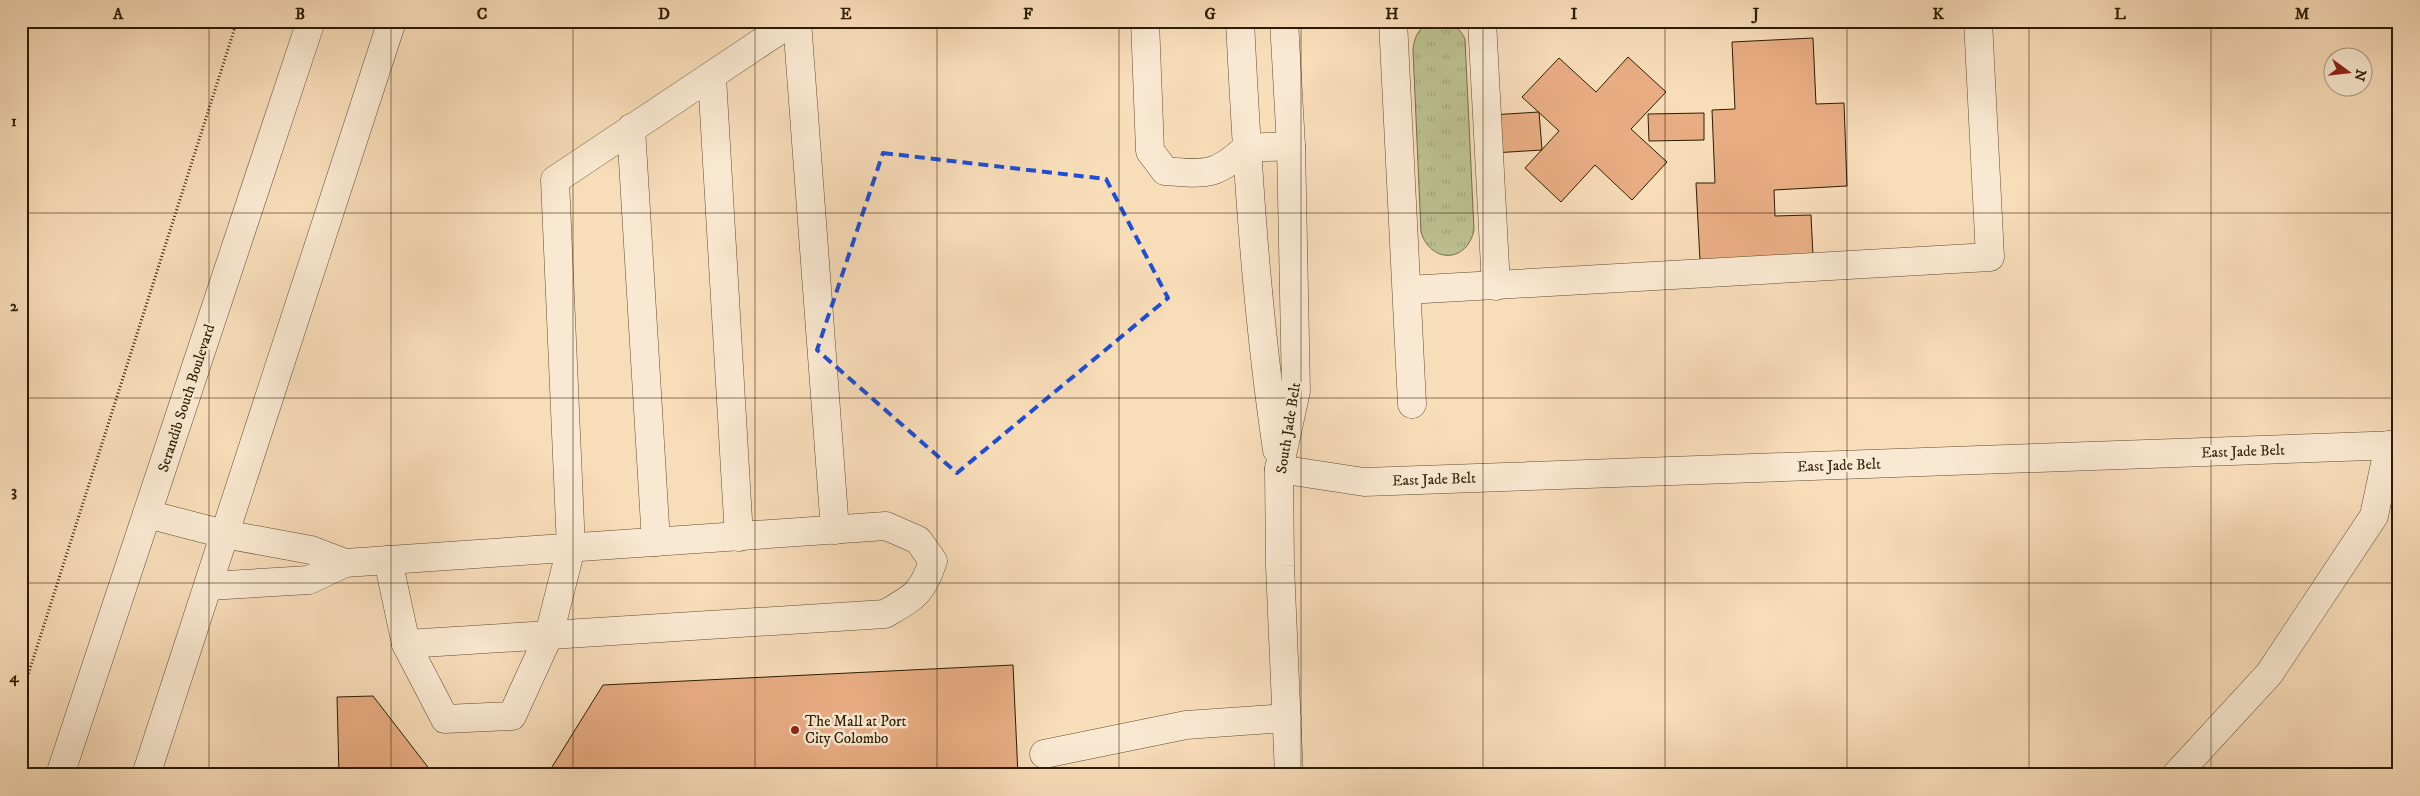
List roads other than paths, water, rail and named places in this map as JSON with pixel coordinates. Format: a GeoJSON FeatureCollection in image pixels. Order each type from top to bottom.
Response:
{"type":"FeatureCollection","features":[{"type":"Feature","properties":{"kind":"street","name":"Serandib South Boulevard"},"geometry":{"type":"LineString","coordinates":[[60,775],[312,21]]}},
{"type":"Feature","properties":{"kind":"street"},"geometry":{"type":"LineString","coordinates":[[146,775],[392,21]]}},
{"type":"Feature","properties":{"kind":"street"},"geometry":{"type":"LineString","coordinates":[[388,560],[406,644],[445,719],[512,716],[549,635],[571,548],[555,180],[631,128],[712,77],[793,21]]}},
{"type":"Feature","properties":{"kind":"street"},"geometry":{"type":"LineString","coordinates":[[797,21],[835,530]]}},
{"type":"Feature","properties":{"kind":"street"},"geometry":{"type":"LineString","coordinates":[[1145,21],[1150,151],[1165,171],[1200,174],[1226,166],[1246,148],[1291,146]]}},
{"type":"Feature","properties":{"kind":"street"},"geometry":{"type":"LineString","coordinates":[[1240,21],[1246,148],[1268,390],[1279,469]]}},
{"type":"Feature","properties":{"kind":"street","name":"South Jade Belt"},"geometry":{"type":"LineString","coordinates":[[1284,21],[1291,146],[1296,391],[1279,469],[1280,566],[1289,775]]}},
{"type":"Feature","properties":{"kind":"street"},"geometry":{"type":"LineString","coordinates":[[1393,21],[1412,404]]}},
{"type":"Feature","properties":{"kind":"street"},"geometry":{"type":"LineString","coordinates":[[1482,21],[1496,286]]}},
{"type":"Feature","properties":{"kind":"street"},"geometry":{"type":"LineString","coordinates":[[1407,290],[1990,257],[1978,21]]}},
{"type":"Feature","properties":{"kind":"street"},"geometry":{"type":"LineString","coordinates":[[712,77],[739,536]]}},
{"type":"Feature","properties":{"kind":"street"},"geometry":{"type":"LineString","coordinates":[[631,128],[656,542]]}},
{"type":"Feature","properties":{"kind":"street"},"geometry":{"type":"LineString","coordinates":[[2176,775],[2269,674],[2374,516],[2394,445]]}},
{"type":"Feature","properties":{"kind":"street","name":"East Jade Belt"},"geometry":{"type":"LineString","coordinates":[[1279,469],[1364,482],[2394,445]]}},
{"type":"Feature","properties":{"kind":"street"},"geometry":{"type":"LineString","coordinates":[[147,514],[224,534],[311,550],[345,563]]}},
{"type":"Feature","properties":{"kind":"street"},"geometry":{"type":"LineString","coordinates":[[209,586],[308,580],[345,563],[886,526],[918,540],[933,561],[926,583],[909,600],[885,614],[406,644]]}},
{"type":"Feature","properties":{"kind":"street"},"geometry":{"type":"LineString","coordinates":[[1044,754],[1186,726],[1286,718]]}},
{"type":"Feature","properties":{"kind":"place","name":"The Mall at Port City Colombo"},"geometry":{"type":"Point","coordinates":[795,730]}}]}
